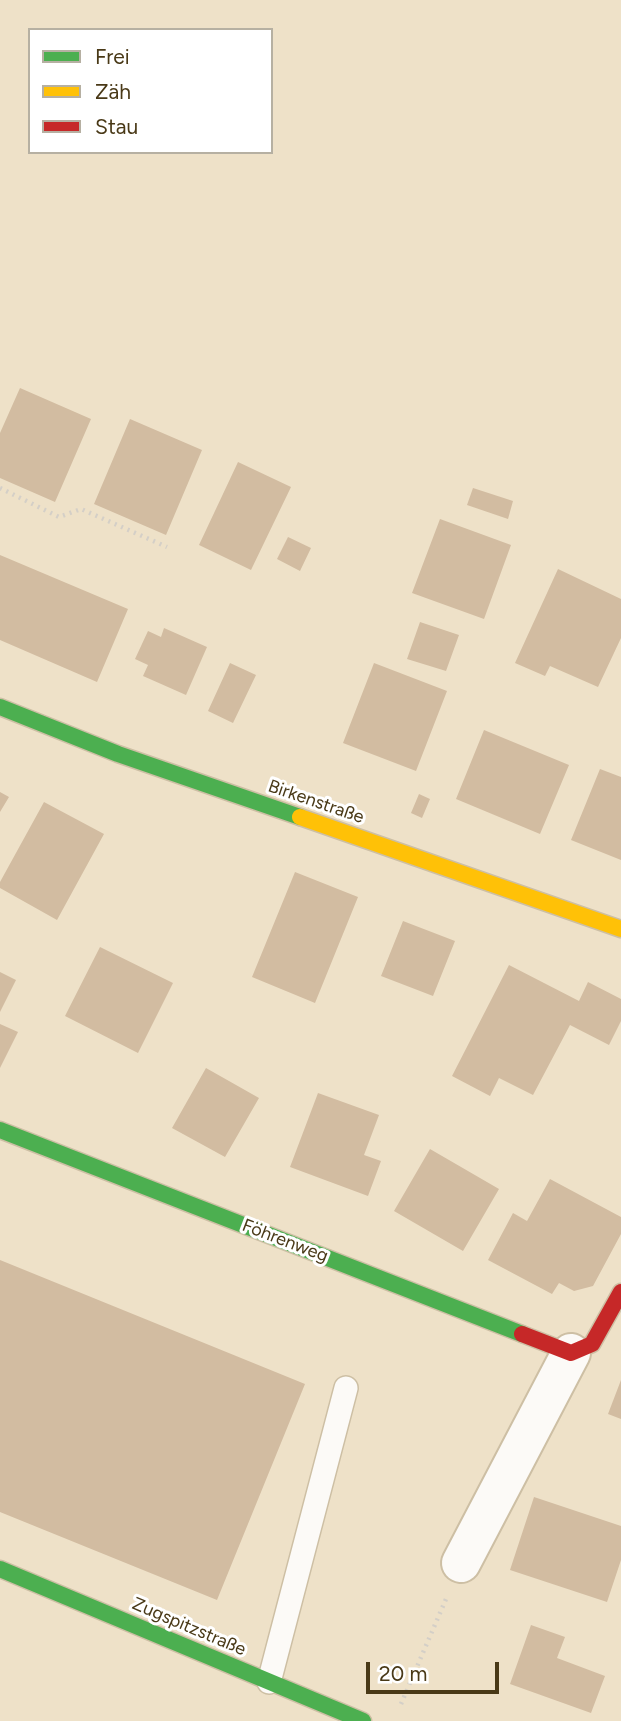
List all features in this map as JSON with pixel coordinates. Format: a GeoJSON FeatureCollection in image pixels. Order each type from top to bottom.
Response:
{"type":"FeatureCollection","features":[{"type":"Feature","properties":{"kind":"street","name":"Birkenstraße"},"geometry":{"type":"LineString","coordinates":[[0,707],[118,754],[621,929]]}},
{"type":"Feature","properties":{"kind":"street","name":"Föhrenweg"},"geometry":{"type":"LineString","coordinates":[[0,1130],[571,1353]]}},
{"type":"Feature","properties":{"kind":"street"},"geometry":{"type":"LineString","coordinates":[[461,1563],[571,1353],[592,1344],[621,1292]]}},
{"type":"Feature","properties":{"kind":"street","name":"Zugspitzstraße"},"geometry":{"type":"LineString","coordinates":[[0,1569],[363,1721]]}},
{"type":"Feature","properties":{"kind":"lane"},"geometry":{"type":"LineString","coordinates":[[269,1682],[346,1388]]}},
{"type":"Feature","properties":{"kind":"path"},"geometry":{"type":"LineString","coordinates":[[0,488],[59,517],[81,509],[167,547]]}},
{"type":"Feature","properties":{"kind":"path"},"geometry":{"type":"LineString","coordinates":[[399,1709],[461,1563]]}},
{"type":"Feature","properties":{"kind":"building"},"geometry":{"type":"Polygon","coordinates":[[[20,388],[91,419],[55,502],[0,478],[0,433],[20,388]]]}},
{"type":"Feature","properties":{"kind":"building"},"geometry":{"type":"Polygon","coordinates":[[[130,419],[202,450],[166,535],[94,504],[130,419]]]}},
{"type":"Feature","properties":{"kind":"building"},"geometry":{"type":"Polygon","coordinates":[[[238,462],[291,487],[251,570],[199,545],[238,462]]]}},
{"type":"Feature","properties":{"kind":"building"},"geometry":{"type":"Polygon","coordinates":[[[473,488],[513,501],[508,519],[467,505],[473,488]]]}},
{"type":"Feature","properties":{"kind":"building"},"geometry":{"type":"Polygon","coordinates":[[[440,519],[511,545],[484,619],[412,593],[440,519]]]}},
{"type":"Feature","properties":{"kind":"building"},"geometry":{"type":"Polygon","coordinates":[[[288,537],[311,548],[300,571],[277,559],[288,537]]]}},
{"type":"Feature","properties":{"kind":"building"},"geometry":{"type":"Polygon","coordinates":[[[0,555],[128,609],[97,682],[0,640],[0,555]]]}},
{"type":"Feature","properties":{"kind":"building"},"geometry":{"type":"Polygon","coordinates":[[[558,569],[621,599],[621,638],[598,687],[550,666],[545,676],[515,663],[558,569]]]}},
{"type":"Feature","properties":{"kind":"building"},"geometry":{"type":"Polygon","coordinates":[[[420,622],[459,635],[446,671],[407,659],[420,622]]]}},
{"type":"Feature","properties":{"kind":"building"},"geometry":{"type":"Polygon","coordinates":[[[164,628],[207,647],[186,695],[143,676],[148,665],[135,659],[148,631],[161,637],[164,628]]]}},
{"type":"Feature","properties":{"kind":"building"},"geometry":{"type":"Polygon","coordinates":[[[230,663],[256,675],[233,723],[208,711],[230,663]]]}},
{"type":"Feature","properties":{"kind":"building"},"geometry":{"type":"Polygon","coordinates":[[[374,663],[447,691],[416,771],[343,743],[374,663]]]}},
{"type":"Feature","properties":{"kind":"building"},"geometry":{"type":"Polygon","coordinates":[[[484,730],[569,765],[540,834],[456,799],[484,730]]]}},
{"type":"Feature","properties":{"kind":"building"},"geometry":{"type":"Polygon","coordinates":[[[600,769],[621,777],[621,860],[571,840],[600,769]]]}},
{"type":"Feature","properties":{"kind":"building"},"geometry":{"type":"Polygon","coordinates":[[[0,792],[9,797],[0,812],[0,792]]]}},
{"type":"Feature","properties":{"kind":"building"},"geometry":{"type":"Polygon","coordinates":[[[419,794],[430,799],[422,818],[411,813],[419,794]]]}},
{"type":"Feature","properties":{"kind":"building"},"geometry":{"type":"Polygon","coordinates":[[[44,802],[104,834],[57,920],[0,888],[0,882],[44,802]]]}},
{"type":"Feature","properties":{"kind":"building"},"geometry":{"type":"Polygon","coordinates":[[[295,872],[358,897],[315,1003],[252,977],[295,872]]]}},
{"type":"Feature","properties":{"kind":"building"},"geometry":{"type":"Polygon","coordinates":[[[403,921],[455,941],[433,996],[381,976],[403,921]]]}},
{"type":"Feature","properties":{"kind":"building"},"geometry":{"type":"Polygon","coordinates":[[[100,947],[173,983],[138,1053],[65,1016],[100,947]]]}},
{"type":"Feature","properties":{"kind":"building"},"geometry":{"type":"Polygon","coordinates":[[[509,965],[579,1001],[588,982],[621,999],[621,1021],[609,1045],[570,1025],[533,1095],[499,1078],[490,1096],[452,1076],[509,965]]]}},
{"type":"Feature","properties":{"kind":"building"},"geometry":{"type":"Polygon","coordinates":[[[0,972],[16,980],[0,1012],[0,972]]]}},
{"type":"Feature","properties":{"kind":"building"},"geometry":{"type":"Polygon","coordinates":[[[0,1024],[18,1032],[0,1068],[0,1024]]]}},
{"type":"Feature","properties":{"kind":"building"},"geometry":{"type":"Polygon","coordinates":[[[206,1068],[259,1098],[225,1157],[172,1128],[206,1068]]]}},
{"type":"Feature","properties":{"kind":"building"},"geometry":{"type":"Polygon","coordinates":[[[318,1093],[379,1115],[364,1155],[381,1161],[368,1196],[290,1167],[318,1093]]]}},
{"type":"Feature","properties":{"kind":"building"},"geometry":{"type":"Polygon","coordinates":[[[430,1149],[499,1189],[463,1251],[394,1211],[430,1149]]]}},
{"type":"Feature","properties":{"kind":"building"},"geometry":{"type":"Polygon","coordinates":[[[550,1179],[621,1217],[621,1234],[593,1286],[574,1291],[559,1283],[552,1294],[488,1260],[513,1213],[527,1221],[550,1179]]]}},
{"type":"Feature","properties":{"kind":"building"},"geometry":{"type":"Polygon","coordinates":[[[0,1260],[305,1384],[217,1600],[0,1512],[0,1260]]]}},
{"type":"Feature","properties":{"kind":"building"},"geometry":{"type":"Polygon","coordinates":[[[621,1380],[621,1419],[608,1414],[621,1380]]]}},
{"type":"Feature","properties":{"kind":"building"},"geometry":{"type":"Polygon","coordinates":[[[534,1497],[621,1526],[621,1560],[607,1602],[510,1570],[534,1497]]]}},
{"type":"Feature","properties":{"kind":"building"},"geometry":{"type":"Polygon","coordinates":[[[531,1625],[565,1637],[557,1658],[605,1676],[591,1713],[510,1684],[531,1625]]]}},
{"type":"Feature","properties":{"kind":"traffic: fast"},"geometry":{"type":"LineString","coordinates":[[0,707],[118,754],[300,817]]}},
{"type":"Feature","properties":{"kind":"traffic: fast"},"geometry":{"type":"LineString","coordinates":[[0,1130],[522,1334]]}},
{"type":"Feature","properties":{"kind":"traffic: fast"},"geometry":{"type":"LineString","coordinates":[[0,1569],[363,1721]]}},
{"type":"Feature","properties":{"kind":"traffic: slow"},"geometry":{"type":"LineString","coordinates":[[300,817],[621,929]]}},
{"type":"Feature","properties":{"kind":"traffic: jam"},"geometry":{"type":"LineString","coordinates":[[522,1334],[571,1353],[592,1344],[621,1292]]}}]}
